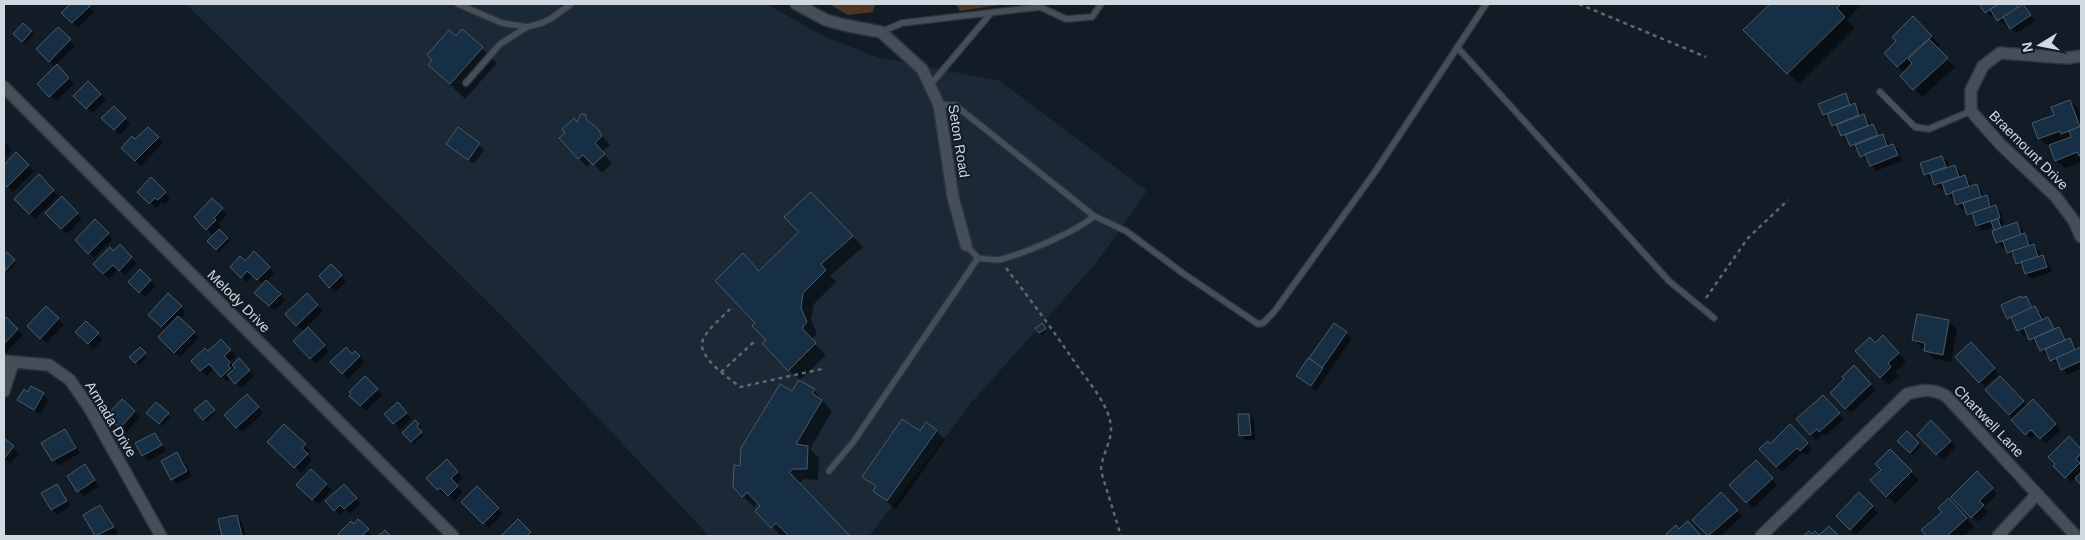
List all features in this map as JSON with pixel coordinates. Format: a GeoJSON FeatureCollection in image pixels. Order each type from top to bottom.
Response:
{"type":"FeatureCollection","features":[{"type":"Feature","properties":{"kind":"street"},"geometry":{"type":"LineString","coordinates":[[796,4],[826,20],[882,32]]}},
{"type":"Feature","properties":{"kind":"street","name":"Seton Road"},"geometry":{"type":"LineString","coordinates":[[882,32],[922,69],[931,84],[939,105],[953,197],[966,245]]}},
{"type":"Feature","properties":{"kind":"street","name":"Braemount Drive"},"geometry":{"type":"LineString","coordinates":[[2081,56],[2067,58],[2000,53],[1983,66],[1971,90],[1971,111],[2000,144],[2056,197],[2074,221],[2081,237]]}},
{"type":"Feature","properties":{"kind":"street","name":"Melody Drive"},"geometry":{"type":"LineString","coordinates":[[4,87],[453,536]]}},
{"type":"Feature","properties":{"kind":"street"},"geometry":{"type":"LineString","coordinates":[[4,391],[8,362]]}},
{"type":"Feature","properties":{"kind":"street","name":"Armada Drive"},"geometry":{"type":"LineString","coordinates":[[8,362],[49,365],[70,380],[90,409],[161,536]]}},
{"type":"Feature","properties":{"kind":"street","name":"Chartwell Lane"},"geometry":{"type":"LineString","coordinates":[[1761,536],[1907,394],[1922,390],[1936,390],[1946,396],[2076,536]]}},
{"type":"Feature","properties":{"kind":"street"},"geometry":{"type":"LineString","coordinates":[[1998,536],[2037,494]]}},
{"type":"Feature","properties":{"kind":"lane"},"geometry":{"type":"LineString","coordinates":[[458,4],[502,23],[527,27]]}},
{"type":"Feature","properties":{"kind":"lane"},"geometry":{"type":"LineString","coordinates":[[466,83],[500,44],[527,27],[542,23],[571,4]]}},
{"type":"Feature","properties":{"kind":"lane"},"geometry":{"type":"LineString","coordinates":[[882,32],[902,23],[992,13],[1041,5],[1066,19],[1092,16],[1101,4]]}},
{"type":"Feature","properties":{"kind":"lane"},"geometry":{"type":"LineString","coordinates":[[939,105],[955,105],[964,111],[1094,216],[1126,231],[1254,322],[1263,323],[1274,312],[1369,180],[1486,4]]}},
{"type":"Feature","properties":{"kind":"lane"},"geometry":{"type":"LineString","coordinates":[[931,84],[992,13]]}},
{"type":"Feature","properties":{"kind":"lane"},"geometry":{"type":"LineString","coordinates":[[1457,47],[1669,281],[1714,318]]}},
{"type":"Feature","properties":{"kind":"lane"},"geometry":{"type":"LineString","coordinates":[[1880,92],[1915,127],[1929,129],[1971,111]]}},
{"type":"Feature","properties":{"kind":"lane"},"geometry":{"type":"LineString","coordinates":[[966,245],[978,258],[1000,260],[1085,225],[1094,216]]}},
{"type":"Feature","properties":{"kind":"lane"},"geometry":{"type":"LineString","coordinates":[[830,471],[854,441],[978,258]]}},
{"type":"Feature","properties":{"kind":"path"},"geometry":{"type":"LineString","coordinates":[[1579,4],[1706,57]]}},
{"type":"Feature","properties":{"kind":"path"},"geometry":{"type":"LineString","coordinates":[[1700,307],[1748,238],[1788,200]]}},
{"type":"Feature","properties":{"kind":"path"},"geometry":{"type":"LineString","coordinates":[[1000,260],[1038,307],[1100,398],[1108,416],[1111,428],[1101,463],[1101,471],[1121,536]]}},
{"type":"Feature","properties":{"kind":"path"},"geometry":{"type":"LineString","coordinates":[[730,309],[708,332],[702,342],[703,350],[707,358],[721,372],[740,386],[822,369]]}},
{"type":"Feature","properties":{"kind":"path"},"geometry":{"type":"LineString","coordinates":[[721,372],[756,340]]}},
{"type":"Feature","properties":{"kind":"shaded area"},"geometry":{"type":"Polygon","coordinates":[[[186,4],[767,4],[823,36],[877,57],[1000,81],[1147,191],[1097,262],[972,402],[869,536],[709,536],[510,324],[186,4]]]}},
{"type":"Feature","properties":{"kind":"shaded area"},"geometry":{"type":"Polygon","coordinates":[[[829,4],[875,4],[873,12],[848,15],[829,4]]]}},
{"type":"Feature","properties":{"kind":"shaded area"},"geometry":{"type":"Polygon","coordinates":[[[956,4],[1005,4],[960,11],[956,4]]]}},
{"type":"Feature","properties":{"kind":"building"},"geometry":{"type":"Polygon","coordinates":[[[70,4],[88,4],[90,6],[72,23],[61,13],[70,4]]]}},
{"type":"Feature","properties":{"kind":"building"},"geometry":{"type":"Polygon","coordinates":[[[1770,4],[1841,4],[1837,8],[1845,17],[1787,74],[1743,30],[1770,4]]]}},
{"type":"Feature","properties":{"kind":"building"},"geometry":{"type":"Polygon","coordinates":[[[1979,4],[1999,4],[1985,13],[1979,4]]]}},
{"type":"Feature","properties":{"kind":"building"},"geometry":{"type":"Polygon","coordinates":[[[1999,4],[2016,4],[2018,8],[1997,21],[1990,9],[1999,4]]]}},
{"type":"Feature","properties":{"kind":"building"},"geometry":{"type":"Polygon","coordinates":[[[2023,4],[2031,15],[2010,29],[2003,17],[2023,4]]]}},
{"type":"Feature","properties":{"kind":"building"},"geometry":{"type":"Polygon","coordinates":[[[1913,16],[1932,36],[1897,67],[1884,53],[1896,41],[1892,37],[1913,16]]]}},
{"type":"Feature","properties":{"kind":"building"},"geometry":{"type":"Polygon","coordinates":[[[23,23],[32,31],[22,42],[13,34],[23,23]]]}},
{"type":"Feature","properties":{"kind":"building"},"geometry":{"type":"Polygon","coordinates":[[[58,27],[71,39],[49,62],[36,49],[58,27]]]}},
{"type":"Feature","properties":{"kind":"building"},"geometry":{"type":"Polygon","coordinates":[[[462,29],[483,47],[450,84],[428,65],[432,60],[427,55],[449,30],[456,36],[462,29]]]}},
{"type":"Feature","properties":{"kind":"building"},"geometry":{"type":"Polygon","coordinates":[[[1929,39],[1948,58],[1913,90],[1900,76],[1912,63],[1908,59],[1929,39]]]}},
{"type":"Feature","properties":{"kind":"building"},"geometry":{"type":"Polygon","coordinates":[[[57,64],[69,78],[49,97],[37,84],[57,64]]]}},
{"type":"Feature","properties":{"kind":"building"},"geometry":{"type":"Polygon","coordinates":[[[88,81],[101,94],[86,109],[73,96],[88,81]]]}},
{"type":"Feature","properties":{"kind":"building"},"geometry":{"type":"Polygon","coordinates":[[[1846,93],[1850,105],[1823,115],[1818,104],[1846,93]]]}},
{"type":"Feature","properties":{"kind":"building"},"geometry":{"type":"Polygon","coordinates":[[[2070,100],[2080,127],[2061,134],[2060,131],[2038,139],[2032,123],[2054,115],[2051,107],[2070,100]]]}},
{"type":"Feature","properties":{"kind":"building"},"geometry":{"type":"Polygon","coordinates":[[[1855,103],[1859,115],[1832,126],[1827,114],[1855,103]]]}},
{"type":"Feature","properties":{"kind":"building"},"geometry":{"type":"Polygon","coordinates":[[[114,106],[126,118],[114,130],[101,118],[114,106]]]}},
{"type":"Feature","properties":{"kind":"building"},"geometry":{"type":"Polygon","coordinates":[[[581,114],[585,114],[587,120],[598,129],[602,136],[595,143],[605,154],[593,165],[583,155],[578,159],[559,138],[565,133],[562,129],[574,118],[577,122],[581,114]]]}},
{"type":"Feature","properties":{"kind":"building"},"geometry":{"type":"Polygon","coordinates":[[[1864,114],[1868,126],[1841,136],[1836,125],[1864,114]]]}},
{"type":"Feature","properties":{"kind":"building"},"geometry":{"type":"Polygon","coordinates":[[[1873,124],[1878,135],[1850,146],[1845,135],[1873,124]]]}},
{"type":"Feature","properties":{"kind":"building"},"geometry":{"type":"Polygon","coordinates":[[[2081,126],[2081,155],[2079,156],[2077,152],[2055,161],[2049,145],[2071,137],[2069,131],[2081,126]]]}},
{"type":"Feature","properties":{"kind":"building"},"geometry":{"type":"Polygon","coordinates":[[[148,127],[159,137],[135,161],[121,148],[132,136],[135,139],[148,127]]]}},
{"type":"Feature","properties":{"kind":"building"},"geometry":{"type":"Polygon","coordinates":[[[458,127],[480,143],[468,160],[446,144],[458,127]]]}},
{"type":"Feature","properties":{"kind":"building"},"geometry":{"type":"Polygon","coordinates":[[[1883,134],[1887,146],[1860,157],[1855,145],[1883,134]]]}},
{"type":"Feature","properties":{"kind":"building"},"geometry":{"type":"Polygon","coordinates":[[[1893,144],[1898,155],[1870,166],[1865,154],[1893,144]]]}},
{"type":"Feature","properties":{"kind":"building"},"geometry":{"type":"Polygon","coordinates":[[[16,152],[29,165],[7,187],[4,184],[4,165],[16,152]]]}},
{"type":"Feature","properties":{"kind":"building"},"geometry":{"type":"Polygon","coordinates":[[[1942,156],[1946,167],[1924,175],[1920,163],[1942,156]]]}},
{"type":"Feature","properties":{"kind":"building"},"geometry":{"type":"Polygon","coordinates":[[[1955,165],[1959,177],[1934,185],[1930,173],[1955,165]]]}},
{"type":"Feature","properties":{"kind":"building"},"geometry":{"type":"Polygon","coordinates":[[[39,174],[54,190],[29,214],[14,199],[39,174]]]}},
{"type":"Feature","properties":{"kind":"building"},"geometry":{"type":"Polygon","coordinates":[[[1965,175],[1969,187],[1946,195],[1942,183],[1965,175]]]}},
{"type":"Feature","properties":{"kind":"building"},"geometry":{"type":"Polygon","coordinates":[[[151,177],[166,192],[158,200],[155,198],[149,204],[137,192],[151,177]]]}},
{"type":"Feature","properties":{"kind":"building"},"geometry":{"type":"Polygon","coordinates":[[[1977,184],[1981,197],[1956,205],[1952,192],[1977,184]]]}},
{"type":"Feature","properties":{"kind":"building"},"geometry":{"type":"Polygon","coordinates":[[[811,192],[853,236],[821,264],[826,270],[803,293],[801,308],[807,322],[802,328],[816,343],[788,371],[762,343],[766,340],[752,326],[755,323],[715,281],[743,253],[759,271],[799,232],[784,217],[811,192]]]}},
{"type":"Feature","properties":{"kind":"building"},"geometry":{"type":"Polygon","coordinates":[[[1987,195],[1990,207],[1967,215],[1963,203],[1987,195]]]}},
{"type":"Feature","properties":{"kind":"building"},"geometry":{"type":"Polygon","coordinates":[[[62,196],[78,213],[61,229],[45,213],[62,196]]]}},
{"type":"Feature","properties":{"kind":"building"},"geometry":{"type":"Polygon","coordinates":[[[212,198],[223,208],[214,218],[216,220],[206,230],[194,217],[212,198]]]}},
{"type":"Feature","properties":{"kind":"building"},"geometry":{"type":"Polygon","coordinates":[[[1996,205],[2000,218],[1976,226],[1972,213],[1996,205]]]}},
{"type":"Feature","properties":{"kind":"building"},"geometry":{"type":"Polygon","coordinates":[[[95,219],[109,233],[88,254],[75,240],[95,219]]]}},
{"type":"Feature","properties":{"kind":"building"},"geometry":{"type":"Polygon","coordinates":[[[1998,219],[2001,228],[1994,230],[1991,221],[1998,219]]]}},
{"type":"Feature","properties":{"kind":"building"},"geometry":{"type":"Polygon","coordinates":[[[2017,222],[2021,235],[1996,243],[1992,231],[2017,222]]]}},
{"type":"Feature","properties":{"kind":"building"},"geometry":{"type":"Polygon","coordinates":[[[219,229],[228,238],[216,250],[207,241],[219,229]]]}},
{"type":"Feature","properties":{"kind":"building"},"geometry":{"type":"Polygon","coordinates":[[[2025,233],[2029,246],[2007,253],[2003,241],[2025,233]]]}},
{"type":"Feature","properties":{"kind":"building"},"geometry":{"type":"Polygon","coordinates":[[[120,244],[132,257],[119,271],[113,265],[103,274],[93,264],[110,247],[113,251],[120,244]]]}},
{"type":"Feature","properties":{"kind":"building"},"geometry":{"type":"Polygon","coordinates":[[[2034,244],[2038,257],[2016,264],[2012,251],[2034,244]]]}},
{"type":"Feature","properties":{"kind":"building"},"geometry":{"type":"Polygon","coordinates":[[[254,251],[270,267],[257,280],[247,271],[241,278],[230,267],[240,256],[245,261],[254,251]]]}},
{"type":"Feature","properties":{"kind":"building"},"geometry":{"type":"Polygon","coordinates":[[[7,252],[15,260],[5,271],[4,256],[7,252]]]}},
{"type":"Feature","properties":{"kind":"building"},"geometry":{"type":"Polygon","coordinates":[[[2043,255],[2047,267],[2025,274],[2021,262],[2043,255]]]}},
{"type":"Feature","properties":{"kind":"building"},"geometry":{"type":"Polygon","coordinates":[[[331,264],[342,275],[329,288],[319,276],[331,264]]]}},
{"type":"Feature","properties":{"kind":"building"},"geometry":{"type":"Polygon","coordinates":[[[140,269],[151,280],[139,293],[128,282],[140,269]]]}},
{"type":"Feature","properties":{"kind":"building"},"geometry":{"type":"Polygon","coordinates":[[[266,280],[281,294],[269,306],[254,293],[266,280]]]}},
{"type":"Feature","properties":{"kind":"building"},"geometry":{"type":"Polygon","coordinates":[[[168,293],[182,306],[161,327],[148,315],[168,293]]]}},
{"type":"Feature","properties":{"kind":"building"},"geometry":{"type":"Polygon","coordinates":[[[307,293],[318,305],[296,326],[285,314],[307,293]]]}},
{"type":"Feature","properties":{"kind":"building"},"geometry":{"type":"Polygon","coordinates":[[[2021,296],[2022,298],[2026,296],[2032,308],[2007,319],[2001,305],[2021,296]]]}},
{"type":"Feature","properties":{"kind":"building"},"geometry":{"type":"Polygon","coordinates":[[[46,306],[59,318],[40,339],[27,326],[46,306]]]}},
{"type":"Feature","properties":{"kind":"building"},"geometry":{"type":"Polygon","coordinates":[[[2035,306],[2042,320],[2017,331],[2011,317],[2035,306]]]}},
{"type":"Feature","properties":{"kind":"building"},"geometry":{"type":"Polygon","coordinates":[[[1917,314],[1949,320],[1943,355],[1924,351],[1925,343],[1912,340],[1917,314]]]}},
{"type":"Feature","properties":{"kind":"building"},"geometry":{"type":"Polygon","coordinates":[[[178,316],[195,332],[174,353],[158,337],[178,316]]]}},
{"type":"Feature","properties":{"kind":"building"},"geometry":{"type":"Polygon","coordinates":[[[6,317],[18,329],[4,344],[4,319],[6,317]]]}},
{"type":"Feature","properties":{"kind":"building"},"geometry":{"type":"Polygon","coordinates":[[[2048,317],[2054,329],[2029,340],[2024,328],[2048,317]]]}},
{"type":"Feature","properties":{"kind":"building"},"geometry":{"type":"Polygon","coordinates":[[[86,321],[99,333],[88,344],[75,332],[86,321]]]}},
{"type":"Feature","properties":{"kind":"building"},"geometry":{"type":"Polygon","coordinates":[[[1043,323],[1046,329],[1039,333],[1035,328],[1043,323]]]}},
{"type":"Feature","properties":{"kind":"building"},"geometry":{"type":"Polygon","coordinates":[[[1334,323],[1347,332],[1322,368],[1309,358],[1334,323]]]}},
{"type":"Feature","properties":{"kind":"building"},"geometry":{"type":"Polygon","coordinates":[[[308,327],[325,345],[310,359],[293,341],[308,327]]]}},
{"type":"Feature","properties":{"kind":"building"},"geometry":{"type":"Polygon","coordinates":[[[2059,327],[2065,340],[2040,351],[2034,338],[2059,327]]]}},
{"type":"Feature","properties":{"kind":"building"},"geometry":{"type":"Polygon","coordinates":[[[1883,335],[1899,353],[1888,363],[1891,367],[1880,378],[1855,351],[1870,337],[1875,343],[1883,335]]]}},
{"type":"Feature","properties":{"kind":"building"},"geometry":{"type":"Polygon","coordinates":[[[2070,338],[2075,350],[2050,361],[2045,349],[2070,338]]]}},
{"type":"Feature","properties":{"kind":"building"},"geometry":{"type":"Polygon","coordinates":[[[221,339],[231,350],[224,356],[230,362],[228,365],[231,368],[221,377],[209,364],[200,371],[191,361],[205,348],[208,351],[221,339]]]}},
{"type":"Feature","properties":{"kind":"building"},"geometry":{"type":"Polygon","coordinates":[[[1971,342],[1995,368],[1979,383],[1955,357],[1971,342]]]}},
{"type":"Feature","properties":{"kind":"building"},"geometry":{"type":"Polygon","coordinates":[[[140,347],[146,353],[135,363],[129,357],[140,347]]]}},
{"type":"Feature","properties":{"kind":"building"},"geometry":{"type":"Polygon","coordinates":[[[346,347],[352,354],[355,351],[360,356],[342,374],[330,362],[346,347]]]}},
{"type":"Feature","properties":{"kind":"building"},"geometry":{"type":"Polygon","coordinates":[[[2081,347],[2081,361],[2061,370],[2056,358],[2081,347]]]}},
{"type":"Feature","properties":{"kind":"building"},"geometry":{"type":"Polygon","coordinates":[[[239,358],[250,370],[235,384],[227,375],[235,368],[232,365],[239,358]]]}},
{"type":"Feature","properties":{"kind":"building"},"geometry":{"type":"Polygon","coordinates":[[[1308,358],[1323,368],[1311,386],[1296,376],[1308,358]]]}},
{"type":"Feature","properties":{"kind":"building"},"geometry":{"type":"Polygon","coordinates":[[[1854,365],[1871,384],[1845,409],[1830,393],[1844,379],[1842,377],[1854,365]]]}},
{"type":"Feature","properties":{"kind":"building"},"geometry":{"type":"Polygon","coordinates":[[[365,376],[378,389],[360,406],[349,396],[351,394],[349,392],[365,376]]]}},
{"type":"Feature","properties":{"kind":"building"},"geometry":{"type":"Polygon","coordinates":[[[2000,376],[2024,401],[2009,415],[1985,390],[2000,376]]]}},
{"type":"Feature","properties":{"kind":"building"},"geometry":{"type":"Polygon","coordinates":[[[799,380],[815,389],[812,393],[822,400],[796,444],[808,446],[807,469],[793,469],[789,472],[850,536],[789,536],[776,523],[771,528],[755,511],[760,506],[747,492],[742,497],[733,487],[734,465],[740,466],[741,448],[780,384],[792,391],[799,380]]]}},
{"type":"Feature","properties":{"kind":"building"},"geometry":{"type":"Polygon","coordinates":[[[31,386],[44,393],[34,410],[17,400],[24,389],[28,392],[31,386]]]}},
{"type":"Feature","properties":{"kind":"building"},"geometry":{"type":"Polygon","coordinates":[[[247,394],[259,407],[236,428],[224,415],[247,394]]]}},
{"type":"Feature","properties":{"kind":"building"},"geometry":{"type":"Polygon","coordinates":[[[1823,395],[1840,413],[1819,432],[1817,429],[1810,435],[1796,419],[1823,395]]]}},
{"type":"Feature","properties":{"kind":"building"},"geometry":{"type":"Polygon","coordinates":[[[122,399],[135,411],[120,428],[106,416],[122,399]]]}},
{"type":"Feature","properties":{"kind":"building"},"geometry":{"type":"Polygon","coordinates":[[[2033,399],[2056,424],[2040,439],[2031,430],[2025,435],[2011,420],[2033,399]]]}},
{"type":"Feature","properties":{"kind":"building"},"geometry":{"type":"Polygon","coordinates":[[[206,400],[215,410],[203,420],[194,410],[206,400]]]}},
{"type":"Feature","properties":{"kind":"building"},"geometry":{"type":"Polygon","coordinates":[[[156,402],[169,413],[159,424],[146,413],[156,402]]]}},
{"type":"Feature","properties":{"kind":"building"},"geometry":{"type":"Polygon","coordinates":[[[398,402],[407,413],[393,424],[384,414],[398,402]]]}},
{"type":"Feature","properties":{"kind":"building"},"geometry":{"type":"Polygon","coordinates":[[[1238,414],[1249,414],[1251,435],[1239,436],[1238,414]]]}},
{"type":"Feature","properties":{"kind":"building"},"geometry":{"type":"Polygon","coordinates":[[[902,419],[920,431],[926,422],[937,430],[887,501],[873,491],[876,486],[862,477],[902,419]]]}},
{"type":"Feature","properties":{"kind":"building"},"geometry":{"type":"Polygon","coordinates":[[[415,420],[422,432],[411,442],[402,433],[415,420]]]}},
{"type":"Feature","properties":{"kind":"building"},"geometry":{"type":"Polygon","coordinates":[[[1931,420],[1951,441],[1936,455],[1917,435],[1931,420]]]}},
{"type":"Feature","properties":{"kind":"building"},"geometry":{"type":"Polygon","coordinates":[[[284,424],[306,444],[302,448],[308,454],[294,468],[267,442],[284,424]]]}},
{"type":"Feature","properties":{"kind":"building"},"geometry":{"type":"Polygon","coordinates":[[[1790,424],[1808,443],[1800,451],[1797,448],[1776,467],[1759,449],[1768,441],[1770,444],[1790,424]]]}},
{"type":"Feature","properties":{"kind":"building"},"geometry":{"type":"Polygon","coordinates":[[[65,429],[76,448],[52,461],[41,443],[65,429]]]}},
{"type":"Feature","properties":{"kind":"building"},"geometry":{"type":"Polygon","coordinates":[[[1907,431],[1919,443],[1910,453],[1897,441],[1907,431]]]}},
{"type":"Feature","properties":{"kind":"building"},"geometry":{"type":"Polygon","coordinates":[[[155,433],[162,445],[142,456],[135,443],[155,433]]]}},
{"type":"Feature","properties":{"kind":"building"},"geometry":{"type":"Polygon","coordinates":[[[2069,436],[2081,449],[2081,454],[2076,459],[2080,463],[2065,478],[2053,466],[2055,464],[2048,457],[2069,436]]]}},
{"type":"Feature","properties":{"kind":"building"},"geometry":{"type":"Polygon","coordinates":[[[4,438],[14,446],[4,459],[4,438]]]}},
{"type":"Feature","properties":{"kind":"building"},"geometry":{"type":"Polygon","coordinates":[[[1890,449],[1912,471],[1886,497],[1870,480],[1881,470],[1875,464],[1890,449]]]}},
{"type":"Feature","properties":{"kind":"building"},"geometry":{"type":"Polygon","coordinates":[[[177,452],[187,471],[171,480],[161,461],[177,452]]]}},
{"type":"Feature","properties":{"kind":"building"},"geometry":{"type":"Polygon","coordinates":[[[447,459],[458,472],[451,478],[458,486],[448,496],[440,488],[437,490],[426,478],[447,459]]]}},
{"type":"Feature","properties":{"kind":"building"},"geometry":{"type":"Polygon","coordinates":[[[1756,460],[1773,478],[1746,503],[1729,485],[1756,460]]]}},
{"type":"Feature","properties":{"kind":"building"},"geometry":{"type":"Polygon","coordinates":[[[85,464],[95,480],[77,492],[67,476],[85,464]]]}},
{"type":"Feature","properties":{"kind":"building"},"geometry":{"type":"Polygon","coordinates":[[[311,469],[327,484],[312,500],[296,485],[311,469]]]}},
{"type":"Feature","properties":{"kind":"building"},"geometry":{"type":"Polygon","coordinates":[[[1977,471],[1993,488],[1979,501],[1984,505],[1971,518],[1951,497],[1977,471]]]}},
{"type":"Feature","properties":{"kind":"building"},"geometry":{"type":"Polygon","coordinates":[[[2081,472],[2081,485],[2075,478],[2081,472]]]}},
{"type":"Feature","properties":{"kind":"building"},"geometry":{"type":"Polygon","coordinates":[[[57,484],[67,501],[51,510],[41,493],[57,484]]]}},
{"type":"Feature","properties":{"kind":"building"},"geometry":{"type":"Polygon","coordinates":[[[344,484],[357,498],[344,509],[340,505],[334,511],[325,501],[344,484]]]}},
{"type":"Feature","properties":{"kind":"building"},"geometry":{"type":"Polygon","coordinates":[[[477,486],[499,508],[483,524],[461,502],[477,486]]]}},
{"type":"Feature","properties":{"kind":"building"},"geometry":{"type":"Polygon","coordinates":[[[1721,492],[1738,510],[1708,536],[1692,520],[1721,492]]]}},
{"type":"Feature","properties":{"kind":"building"},"geometry":{"type":"Polygon","coordinates":[[[1859,492],[1873,506],[1850,530],[1836,516],[1859,492]]]}},
{"type":"Feature","properties":{"kind":"building"},"geometry":{"type":"Polygon","coordinates":[[[1949,498],[1967,518],[1947,536],[1927,536],[1921,530],[1942,512],[1938,508],[1949,498]]]}},
{"type":"Feature","properties":{"kind":"building"},"geometry":{"type":"Polygon","coordinates":[[[100,505],[114,527],[95,536],[83,515],[100,505]]]}},
{"type":"Feature","properties":{"kind":"building"},"geometry":{"type":"Polygon","coordinates":[[[237,515],[242,536],[222,536],[218,519],[237,515]]]}},
{"type":"Feature","properties":{"kind":"building"},"geometry":{"type":"Polygon","coordinates":[[[358,519],[369,529],[362,536],[341,536],[338,534],[351,521],[354,524],[358,519]]]}},
{"type":"Feature","properties":{"kind":"building"},"geometry":{"type":"Polygon","coordinates":[[[518,519],[531,532],[527,536],[501,536],[518,519]]]}},
{"type":"Feature","properties":{"kind":"building"},"geometry":{"type":"Polygon","coordinates":[[[1688,521],[1701,536],[1668,536],[1666,534],[1676,525],[1679,529],[1688,521]]]}},
{"type":"Feature","properties":{"kind":"building"},"geometry":{"type":"Polygon","coordinates":[[[1829,526],[1839,536],[1803,536],[1809,531],[1812,534],[1815,531],[1819,535],[1829,526]]]}},
{"type":"Feature","properties":{"kind":"building"},"geometry":{"type":"Polygon","coordinates":[[[385,530],[391,536],[378,536],[385,530]]]}}]}
